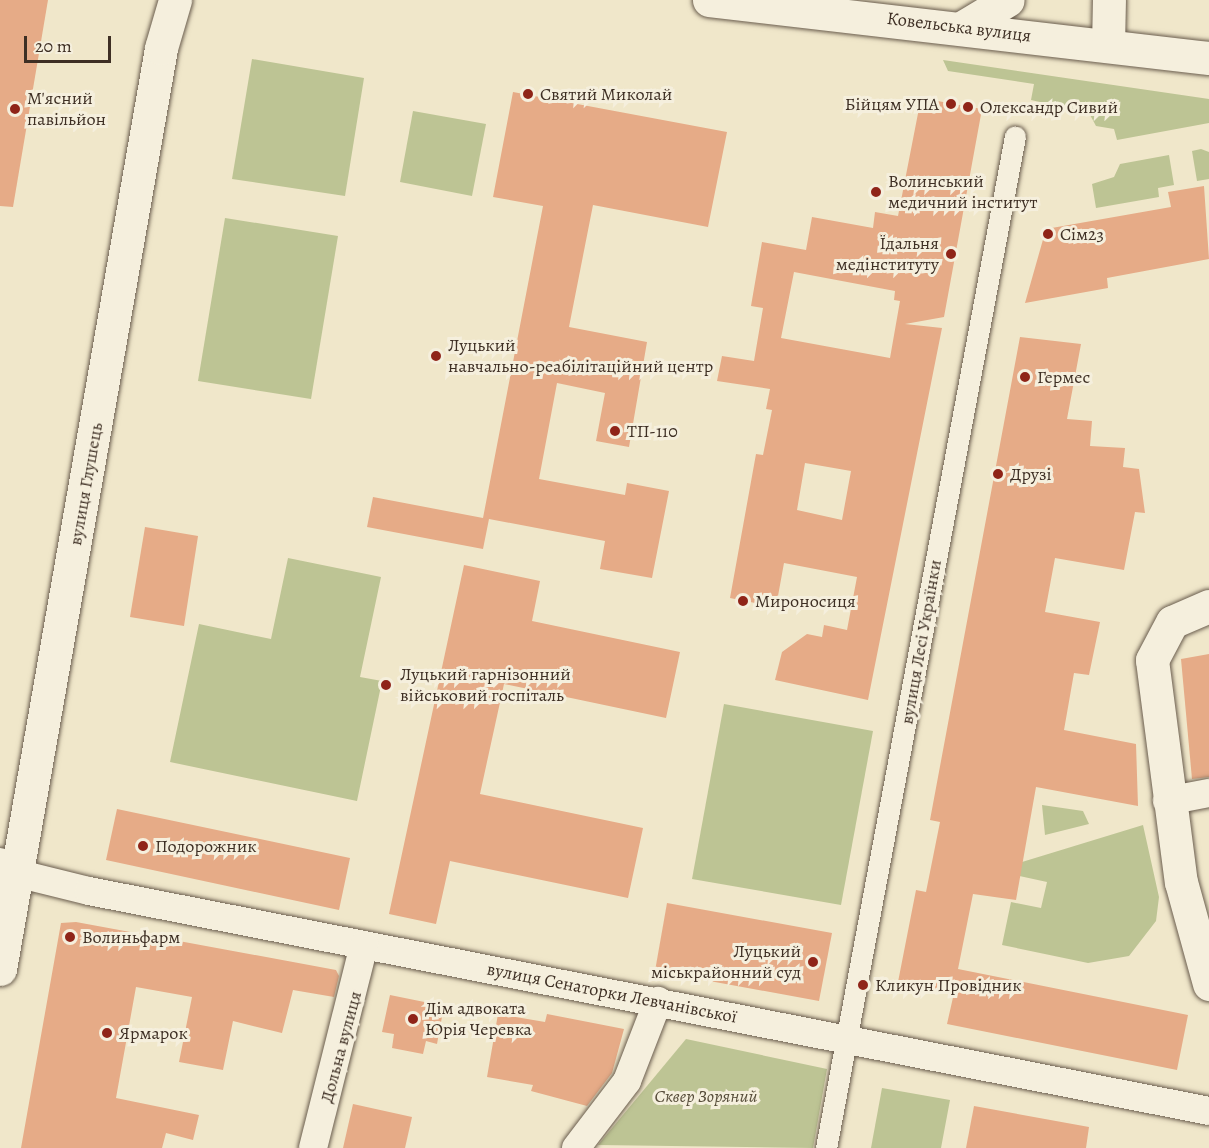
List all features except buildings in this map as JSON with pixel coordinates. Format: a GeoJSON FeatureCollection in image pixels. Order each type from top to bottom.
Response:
{"type":"FeatureCollection","features":[{"type":"Feature","properties":{"kind":"main road","name":"вулиця Глушець"},"geometry":{"type":"LineString","coordinates":[[0,969],[8,868],[161,48],[175,0]]}},
{"type":"Feature","properties":{"kind":"main road","name":"Ковельська вулиця"},"geometry":{"type":"LineString","coordinates":[[709,0],[963,27],[1209,58]]}},
{"type":"Feature","properties":{"kind":"main road"},"geometry":{"type":"LineString","coordinates":[[963,27],[1008,0]]}},
{"type":"Feature","properties":{"kind":"main road"},"geometry":{"type":"LineString","coordinates":[[1108,46],[1109,0]]}},
{"type":"Feature","properties":{"kind":"main road"},"geometry":{"type":"LineString","coordinates":[[1209,606],[1172,622],[1152,660],[1167,801],[1181,882],[1209,984]]}},
{"type":"Feature","properties":{"kind":"street","name":"вулиця Лесі Українки"},"geometry":{"type":"LineString","coordinates":[[826,1148],[1015,136]]}},
{"type":"Feature","properties":{"kind":"street"},"geometry":{"type":"LineString","coordinates":[[1167,801],[1209,793]]}},
{"type":"Feature","properties":{"kind":"street","name":"вулиця Сенаторки Левчанівської"},"geometry":{"type":"LineString","coordinates":[[8,868],[364,945],[1209,1111]]}},
{"type":"Feature","properties":{"kind":"street","name":"Дольна вулиця"},"geometry":{"type":"LineString","coordinates":[[314,1148],[364,945]]}},
{"type":"Feature","properties":{"kind":"street"},"geometry":{"type":"LineString","coordinates":[[576,1148],[627,1082],[658,1001]]}},
{"type":"Feature","properties":{"kind":"green space"},"geometry":{"type":"Polygon","coordinates":[[[252,59],[364,78],[345,196],[232,179],[252,59]]]}},
{"type":"Feature","properties":{"kind":"green space"},"geometry":{"type":"Polygon","coordinates":[[[943,60],[1209,99],[1209,123],[1117,140],[1114,129],[1096,126],[1089,113],[1031,100],[1034,84],[948,71],[943,60]]]}},
{"type":"Feature","properties":{"kind":"green space"},"geometry":{"type":"Polygon","coordinates":[[[413,111],[486,124],[472,196],[400,182],[413,111]]]}},
{"type":"Feature","properties":{"kind":"green space"},"geometry":{"type":"Polygon","coordinates":[[[1201,149],[1209,152],[1209,179],[1197,181],[1192,151],[1201,149]]]}},
{"type":"Feature","properties":{"kind":"green space"},"geometry":{"type":"Polygon","coordinates":[[[1169,155],[1174,185],[1158,188],[1159,197],[1096,208],[1092,184],[1114,177],[1120,164],[1169,155]]]}},
{"type":"Feature","properties":{"kind":"green space"},"geometry":{"type":"Polygon","coordinates":[[[225,218],[338,236],[311,399],[198,381],[225,218]]]}},
{"type":"Feature","properties":{"kind":"green space"},"geometry":{"type":"Polygon","coordinates":[[[288,558],[381,577],[360,677],[382,681],[357,801],[170,762],[199,624],[271,639],[288,558]]]}},
{"type":"Feature","properties":{"kind":"green space"},"geometry":{"type":"Polygon","coordinates":[[[724,704],[873,731],[841,905],[692,879],[724,704]]]}},
{"type":"Feature","properties":{"kind":"green space"},"geometry":{"type":"Polygon","coordinates":[[[1042,805],[1083,811],[1089,824],[1045,835],[1042,805]]]}},
{"type":"Feature","properties":{"kind":"green space"},"geometry":{"type":"Polygon","coordinates":[[[1143,825],[1159,897],[1156,921],[1129,956],[1088,963],[1002,945],[1011,902],[1041,908],[1047,882],[1015,875],[1022,862],[1143,825]]]}},
{"type":"Feature","properties":{"kind":"green space","name":"Сквер Зоряний"},"geometry":{"type":"Polygon","coordinates":[[[686,1039],[827,1069],[813,1148],[598,1145],[686,1039]]]}},
{"type":"Feature","properties":{"kind":"green space"},"geometry":{"type":"Polygon","coordinates":[[[882,1088],[950,1100],[941,1148],[871,1148],[882,1088]]]}},
{"type":"Feature","properties":{"kind":"place","name":"Святий Миколай"},"geometry":{"type":"Point","coordinates":[528,94]}},
{"type":"Feature","properties":{"kind":"place","name":"Бійцям УПА"},"geometry":{"type":"Point","coordinates":[951,104]}},
{"type":"Feature","properties":{"kind":"place","name":"Олександр Сивий"},"geometry":{"type":"Point","coordinates":[968,107]}},
{"type":"Feature","properties":{"kind":"place","name":"М'ясний павільйон"},"geometry":{"type":"Point","coordinates":[15,109]}},
{"type":"Feature","properties":{"kind":"place","name":"Волинський медичний інститут"},"geometry":{"type":"Point","coordinates":[876,192]}},
{"type":"Feature","properties":{"kind":"place","name":"Сім23"},"geometry":{"type":"Point","coordinates":[1048,234]}},
{"type":"Feature","properties":{"kind":"place","name":"Їдальня медінституту"},"geometry":{"type":"Point","coordinates":[951,254]}},
{"type":"Feature","properties":{"kind":"place","name":"Луцький навчально-реабілітаційний центр"},"geometry":{"type":"Point","coordinates":[436,356]}},
{"type":"Feature","properties":{"kind":"place","name":"Гермес"},"geometry":{"type":"Point","coordinates":[1025,377]}},
{"type":"Feature","properties":{"kind":"place","name":"ТП-110"},"geometry":{"type":"Point","coordinates":[615,431]}},
{"type":"Feature","properties":{"kind":"place","name":"Друзі"},"geometry":{"type":"Point","coordinates":[998,474]}},
{"type":"Feature","properties":{"kind":"place","name":"Мироносиця"},"geometry":{"type":"Point","coordinates":[743,601]}},
{"type":"Feature","properties":{"kind":"place","name":"Луцький гарнізонний військовий госпіталь"},"geometry":{"type":"Point","coordinates":[386,685]}},
{"type":"Feature","properties":{"kind":"place","name":"Подорожник"},"geometry":{"type":"Point","coordinates":[143,846]}},
{"type":"Feature","properties":{"kind":"place","name":"Волиньфарм"},"geometry":{"type":"Point","coordinates":[70,937]}},
{"type":"Feature","properties":{"kind":"place","name":"Луцький міськрайонний суд"},"geometry":{"type":"Point","coordinates":[813,962]}},
{"type":"Feature","properties":{"kind":"place","name":"Кликун Провідник"},"geometry":{"type":"Point","coordinates":[863,985]}},
{"type":"Feature","properties":{"kind":"place","name":"Дім адвоката Юрія Черевка"},"geometry":{"type":"Point","coordinates":[413,1019]}},
{"type":"Feature","properties":{"kind":"place","name":"Ярмарок"},"geometry":{"type":"Point","coordinates":[107,1033]}}]}
